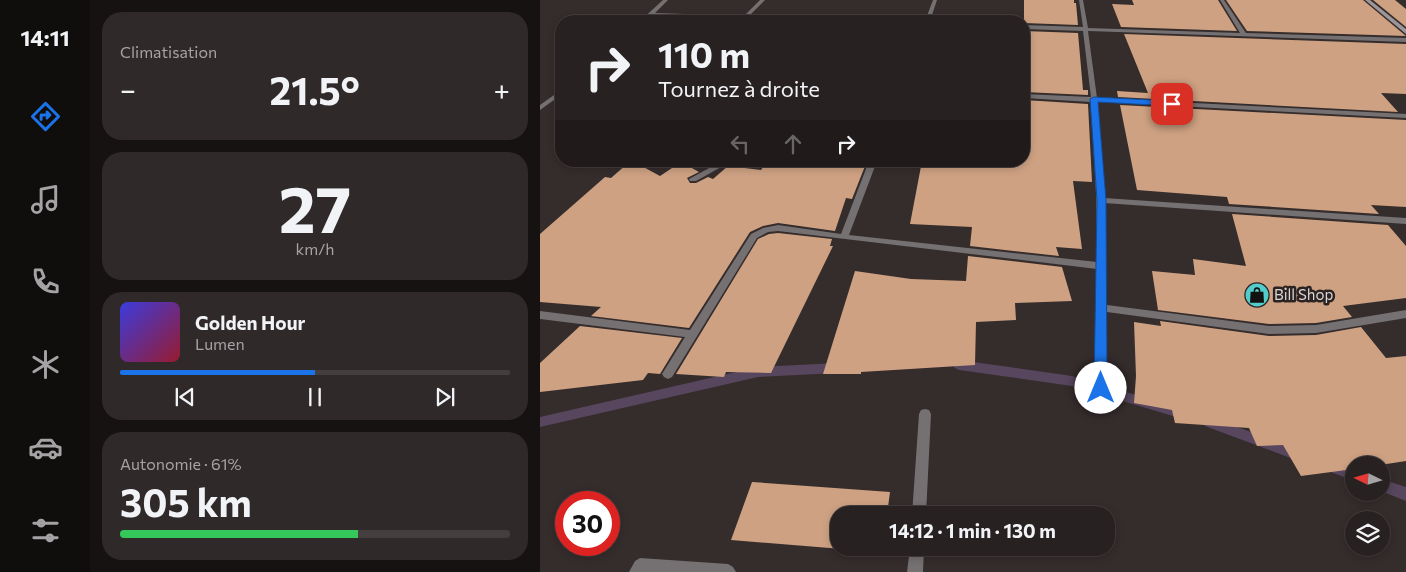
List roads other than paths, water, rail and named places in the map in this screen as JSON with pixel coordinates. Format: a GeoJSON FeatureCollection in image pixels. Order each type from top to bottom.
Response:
{"type":"FeatureCollection","features":[{"type":"Feature","properties":{"kind":"main road"},"geometry":{"type":"LineString","coordinates":[[1367,0],[1406,32]]}},
{"type":"Feature","properties":{"kind":"street"},"geometry":{"type":"LineString","coordinates":[[650,14],[666,0]]}},
{"type":"Feature","properties":{"kind":"street"},"geometry":{"type":"LineString","coordinates":[[747,15],[763,0]]}},
{"type":"Feature","properties":{"kind":"street"},"geometry":{"type":"LineString","coordinates":[[929,15],[935,0]]}},
{"type":"Feature","properties":{"kind":"street"},"geometry":{"type":"LineString","coordinates":[[1081,0],[1094,99],[1102,200],[1101,388]]}},
{"type":"Feature","properties":{"kind":"street"},"geometry":{"type":"LineString","coordinates":[[1222,0],[1244,34]]}},
{"type":"Feature","properties":{"kind":"street"},"geometry":{"type":"LineString","coordinates":[[650,14],[682,15]]}},
{"type":"Feature","properties":{"kind":"street"},"geometry":{"type":"LineString","coordinates":[[1030,27],[1406,40]]}},
{"type":"Feature","properties":{"kind":"street"},"geometry":{"type":"LineString","coordinates":[[1030,96],[1406,116]]}},
{"type":"Feature","properties":{"kind":"street"},"geometry":{"type":"LineString","coordinates":[[540,108],[555,97]]}},
{"type":"Feature","properties":{"kind":"street"},"geometry":{"type":"LineString","coordinates":[[692,179],[716,167]]}},
{"type":"Feature","properties":{"kind":"street"},"geometry":{"type":"LineString","coordinates":[[844,238],[871,167]]}},
{"type":"Feature","properties":{"kind":"street"},"geometry":{"type":"LineString","coordinates":[[1102,200],[1406,221]]}},
{"type":"Feature","properties":{"kind":"street"},"geometry":{"type":"LineString","coordinates":[[668,374],[754,236],[766,230],[778,228],[844,238],[1102,266]]}},
{"type":"Feature","properties":{"kind":"street"},"geometry":{"type":"LineString","coordinates":[[1102,308],[1269,330],[1316,329],[1406,314]]}},
{"type":"Feature","properties":{"kind":"street"},"geometry":{"type":"LineString","coordinates":[[540,315],[692,334]]}},
{"type":"Feature","properties":{"kind":"street"},"geometry":{"type":"LineString","coordinates":[[920,506],[925,414]]}},
{"type":"Feature","properties":{"kind":"street"},"geometry":{"type":"LineString","coordinates":[[915,572],[916,556]]}},
{"type":"Feature","properties":{"kind":"street"},"geometry":{"type":"LineString","coordinates":[[637,572],[640,566],[728,572]]}},
{"type":"Feature","properties":{"kind":"waterway"},"geometry":{"type":"LineString","coordinates":[[959,365],[1072,381],[1183,414]]}},
{"type":"Feature","properties":{"kind":"waterway"},"geometry":{"type":"LineString","coordinates":[[540,422],[758,372],[837,368]]}},
{"type":"Feature","properties":{"kind":"waterway"},"geometry":{"type":"LineString","coordinates":[[1209,422],[1296,454]]}},
{"type":"Feature","properties":{"kind":"waterway"},"geometry":{"type":"LineString","coordinates":[[1331,466],[1345,471]]}},
{"type":"Feature","properties":{"kind":"waterway"},"geometry":{"type":"LineString","coordinates":[[1390,488],[1406,494]]}},
{"type":"Feature","properties":{"kind":"place","name":"Bill Shop"},"geometry":{"type":"Point","coordinates":[1257,295]}}]}
